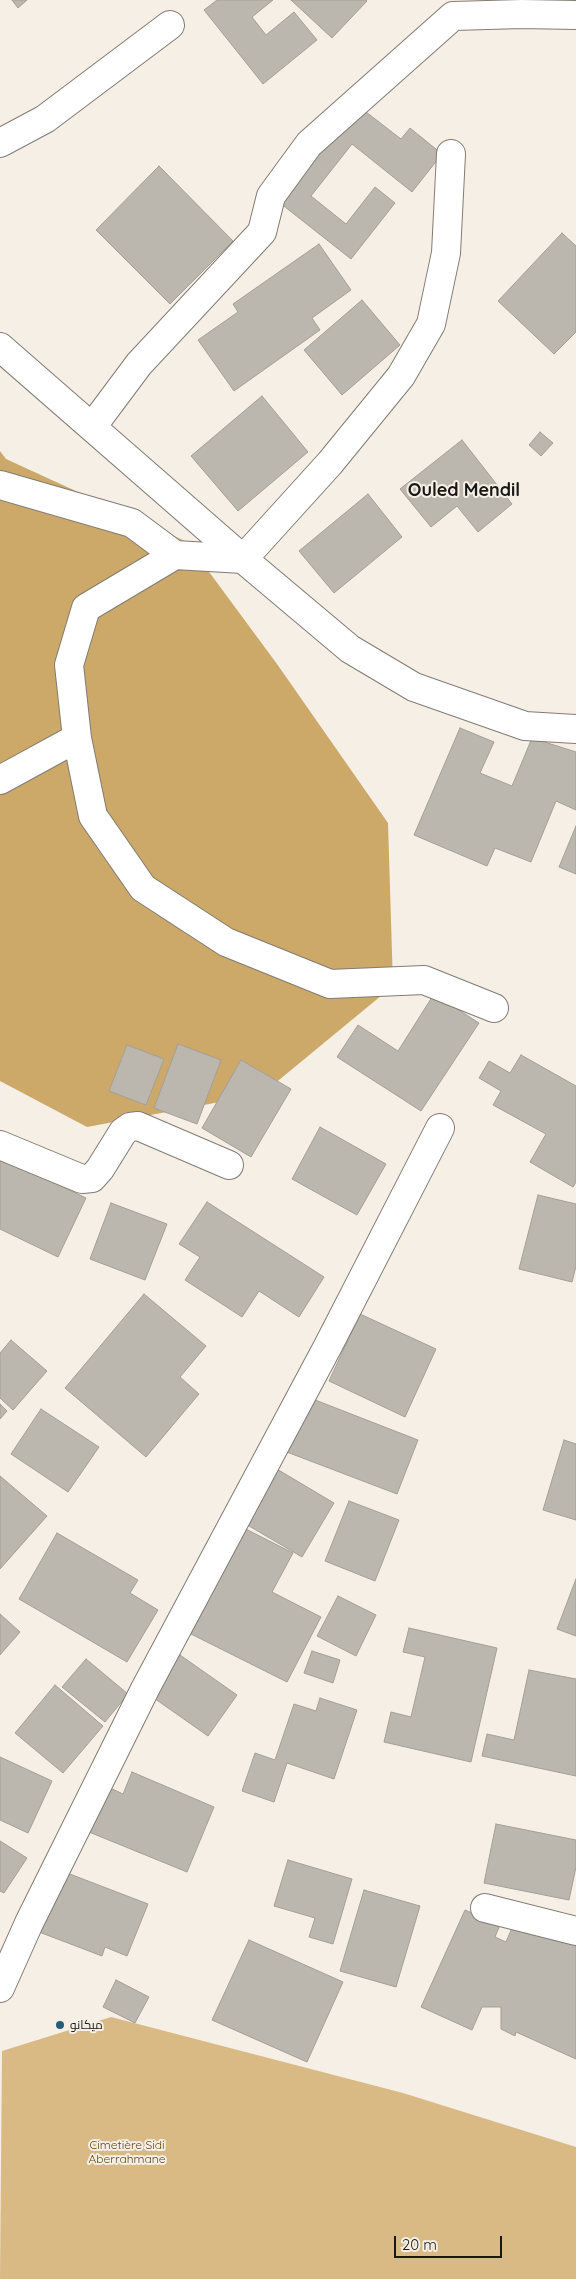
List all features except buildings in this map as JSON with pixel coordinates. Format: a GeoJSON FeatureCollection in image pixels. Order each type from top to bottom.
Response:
{"type":"FeatureCollection","features":[{"type":"Feature","properties":{"kind":"street"},"geometry":{"type":"LineString","coordinates":[[92,427],[139,364],[262,232],[271,196],[309,144],[457,8],[522,14],[576,15]]}},
{"type":"Feature","properties":{"kind":"street"},"geometry":{"type":"LineString","coordinates":[[0,143],[44,118],[170,25]]}},
{"type":"Feature","properties":{"kind":"street"},"geometry":{"type":"LineString","coordinates":[[243,559],[330,462],[401,376],[431,324],[446,253],[451,154]]}},
{"type":"Feature","properties":{"kind":"street"},"geometry":{"type":"LineString","coordinates":[[0,347],[243,559],[350,649],[414,687],[525,726],[576,730]]}},
{"type":"Feature","properties":{"kind":"street"},"geometry":{"type":"LineString","coordinates":[[0,486],[132,523],[175,555],[243,559]]}},
{"type":"Feature","properties":{"kind":"street"},"geometry":{"type":"LineString","coordinates":[[175,555],[86,608],[69,664],[77,738],[93,816],[143,888],[226,942],[330,984],[424,980],[494,1008]]}},
{"type":"Feature","properties":{"kind":"street"},"geometry":{"type":"LineString","coordinates":[[0,780],[77,738]]}},
{"type":"Feature","properties":{"kind":"street"},"geometry":{"type":"LineString","coordinates":[[0,1146],[82,1179],[92,1178],[100,1169],[123,1132],[130,1127],[138,1126],[228,1165]]}},
{"type":"Feature","properties":{"kind":"street"},"geometry":{"type":"LineString","coordinates":[[0,1988],[29,1923],[145,1689],[328,1346],[440,1128]]}},
{"type":"Feature","properties":{"kind":"street"},"geometry":{"type":"LineString","coordinates":[[484,1908],[576,1931]]}},
{"type":"Feature","properties":{"kind":"green space","name":"Cimetière Sidi Aberrahmane"},"geometry":{"type":"Polygon","coordinates":[[[111,2017],[403,2093],[576,2147],[576,2279],[0,2279],[2,2051],[111,2017]]]}},
{"type":"Feature","properties":{"kind":"shaded area"},"geometry":{"type":"Polygon","coordinates":[[[0,451],[6,459],[187,542],[277,664],[388,823],[393,986],[262,1094],[87,1127],[0,1081],[0,451]]]}},
{"type":"Feature","properties":{"kind":"place","name":"ميكانو"},"geometry":{"type":"Point","coordinates":[60,2025]}},
{"type":"Feature","properties":{"kind":"district","name":"Ouled Mendil"},"geometry":{"type":"Point","coordinates":[464,491]}}]}
